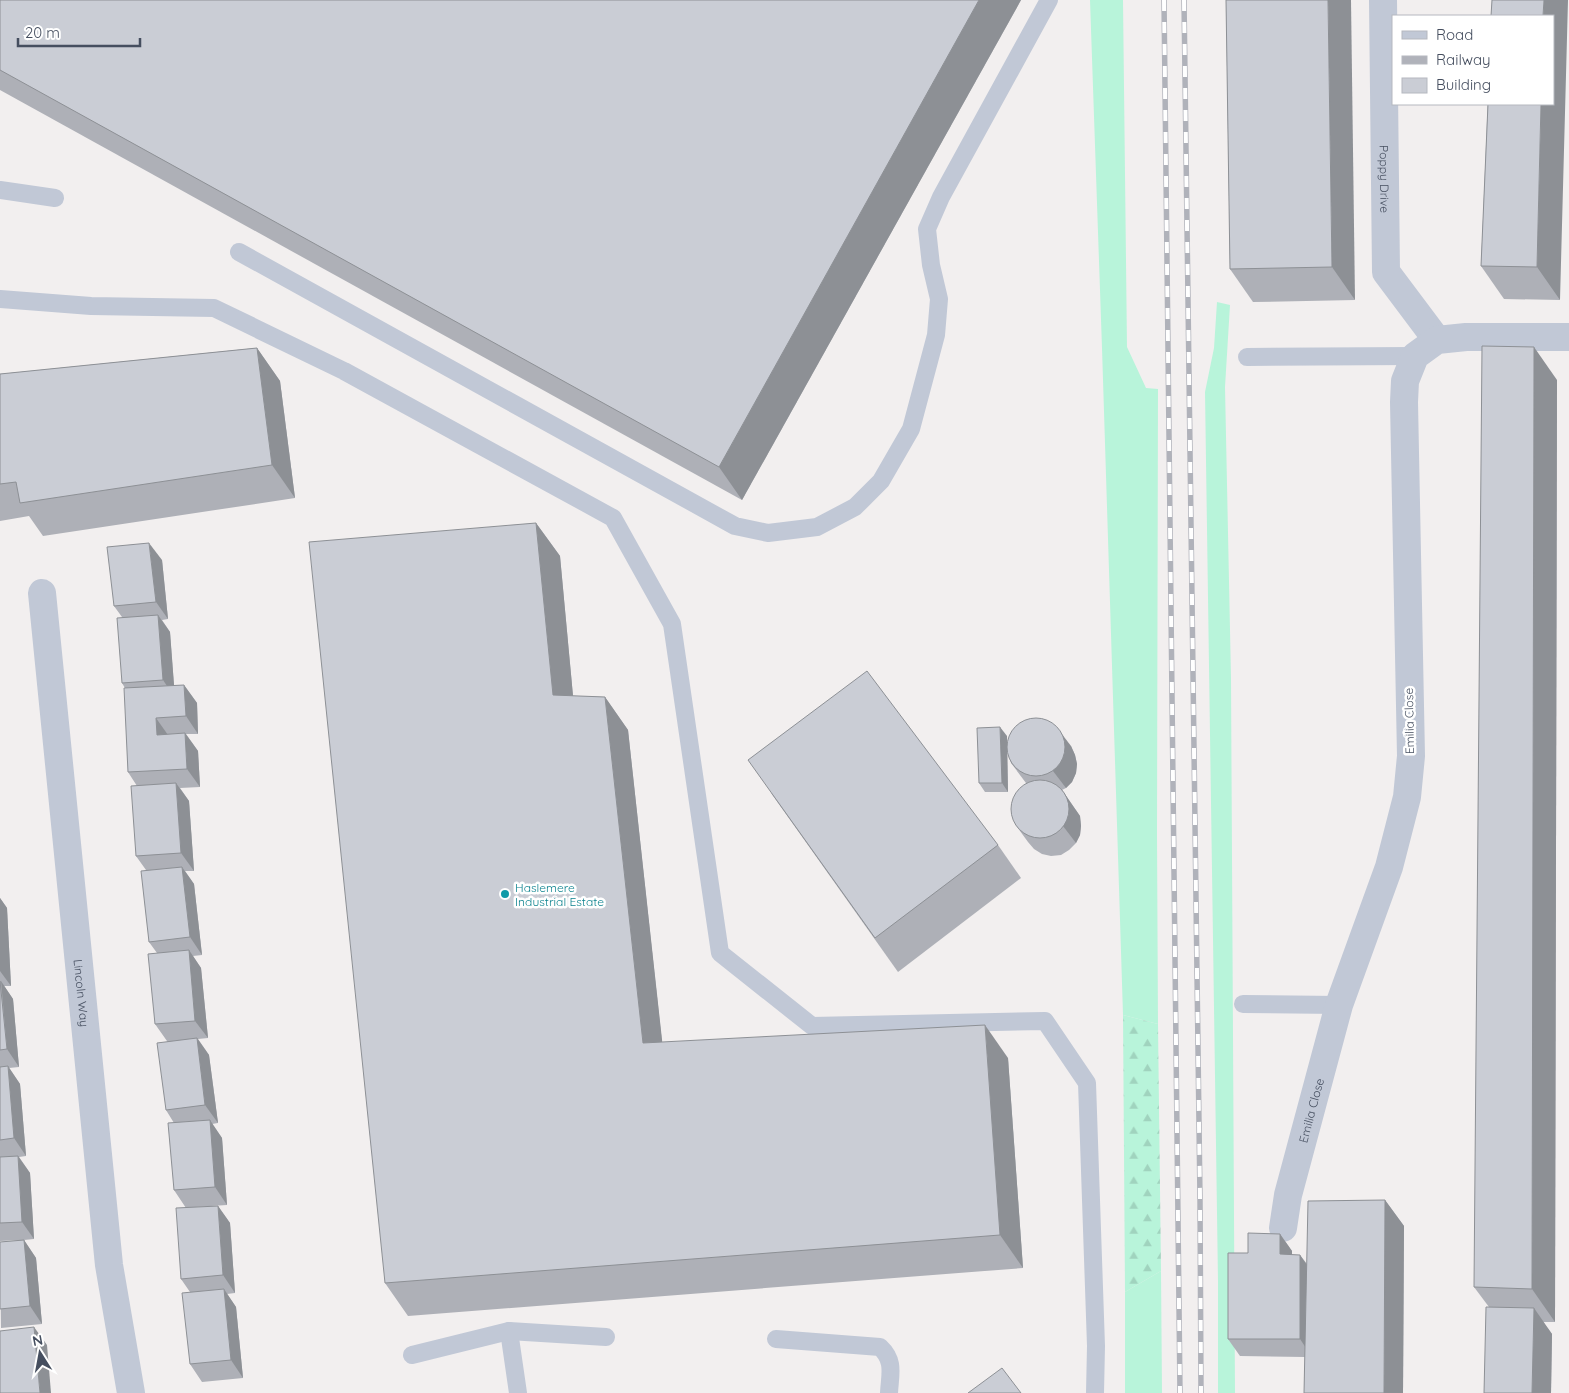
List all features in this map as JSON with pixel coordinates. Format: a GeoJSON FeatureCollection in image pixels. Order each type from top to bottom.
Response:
{"type":"FeatureCollection","features":[{"type":"Feature","properties":{"kind":"street","name":"Poppy Drive"},"geometry":{"type":"LineString","coordinates":[[1383,0],[1386,272],[1437,340]]}},
{"type":"Feature","properties":{"kind":"street"},"geometry":{"type":"LineString","coordinates":[[1415,356],[1437,340],[1466,337],[1569,338]]}},
{"type":"Feature","properties":{"kind":"street","name":"Emilia Close"},"geometry":{"type":"LineString","coordinates":[[1283,1228],[1288,1195],[1339,1005],[1388,867],[1407,797],[1410,756],[1404,402],[1405,381],[1415,356]]}},
{"type":"Feature","properties":{"kind":"street","name":"Lincoln Way"},"geometry":{"type":"LineString","coordinates":[[42,593],[109,1265],[131,1393]]}},
{"type":"Feature","properties":{"kind":"lane"},"geometry":{"type":"LineString","coordinates":[[239,252],[735,526],[768,533],[817,527],[856,507],[881,481],[911,429],[936,335],[938,299],[931,265],[927,229],[941,197],[1049,0]]}},
{"type":"Feature","properties":{"kind":"lane"},"geometry":{"type":"LineString","coordinates":[[0,190],[55,198]]}},
{"type":"Feature","properties":{"kind":"lane"},"geometry":{"type":"LineString","coordinates":[[0,299],[91,306],[214,308],[344,371],[613,518],[672,624],[720,954],[812,1026],[1045,1021],[1087,1083],[1096,1346],[1095,1393]]}},
{"type":"Feature","properties":{"kind":"lane"},"geometry":{"type":"LineString","coordinates":[[1246,356],[1415,356]]}},
{"type":"Feature","properties":{"kind":"lane"},"geometry":{"type":"LineString","coordinates":[[1243,1004],[1339,1005]]}},
{"type":"Feature","properties":{"kind":"lane"},"geometry":{"type":"LineString","coordinates":[[509,1332],[518,1393]]}},
{"type":"Feature","properties":{"kind":"lane"},"geometry":{"type":"LineString","coordinates":[[412,1354],[509,1332],[606,1337]]}},
{"type":"Feature","properties":{"kind":"lane"},"geometry":{"type":"LineString","coordinates":[[776,1339],[880,1347],[888,1355],[890,1361],[889,1393]]}},
{"type":"Feature","properties":{"kind":"green space"},"geometry":{"type":"Polygon","coordinates":[[[1090,0],[1123,0],[1127,347],[1146,388],[1158,389],[1158,1024],[1123,1015],[1090,0]]]}},
{"type":"Feature","properties":{"kind":"green space"},"geometry":{"type":"Polygon","coordinates":[[[1217,302],[1230,305],[1225,387],[1231,678],[1235,1393],[1218,1393],[1205,392],[1214,348],[1217,302]]]}},
{"type":"Feature","properties":{"kind":"green space"},"geometry":{"type":"Polygon","coordinates":[[[1123,1015],[1158,1024],[1161,1271],[1125,1292],[1123,1015]]]}},
{"type":"Feature","properties":{"kind":"green space"},"geometry":{"type":"Polygon","coordinates":[[[1161,1271],[1162,1393],[1125,1393],[1125,1292],[1161,1271]]]}},
{"type":"Feature","properties":{"kind":"building"},"geometry":{"type":"Polygon","coordinates":[[[0,0],[979,0],[719,467],[0,70],[0,0]]]}},
{"type":"Feature","properties":{"kind":"building"},"geometry":{"type":"Polygon","coordinates":[[[1226,0],[1328,0],[1332,267],[1230,269],[1226,0]]]}},
{"type":"Feature","properties":{"kind":"building"},"geometry":{"type":"Polygon","coordinates":[[[1492,0],[1544,0],[1543,15],[1491,15],[1492,0]]]}},
{"type":"Feature","properties":{"kind":"building"},"geometry":{"type":"Polygon","coordinates":[[[1488,105],[1541,105],[1537,267],[1481,266],[1488,105]]]}},
{"type":"Feature","properties":{"kind":"building"},"geometry":{"type":"Polygon","coordinates":[[[1482,346],[1534,347],[1532,1289],[1474,1287],[1482,346]]]}},
{"type":"Feature","properties":{"kind":"building"},"geometry":{"type":"Polygon","coordinates":[[[257,348],[272,465],[20,503],[16,482],[0,484],[0,374],[257,348]]]}},
{"type":"Feature","properties":{"kind":"building","name":"Haslemere Industrial Estate"},"geometry":{"type":"Polygon","coordinates":[[[536,523],[553,695],[605,697],[643,1043],[985,1025],[1000,1235],[385,1283],[309,542],[536,523]]]}},
{"type":"Feature","properties":{"kind":"building"},"geometry":{"type":"Polygon","coordinates":[[[149,543],[156,602],[114,606],[107,547],[149,543]]]}},
{"type":"Feature","properties":{"kind":"building"},"geometry":{"type":"Polygon","coordinates":[[[158,615],[163,680],[122,683],[117,618],[158,615]]]}},
{"type":"Feature","properties":{"kind":"building"},"geometry":{"type":"Polygon","coordinates":[[[867,671],[998,845],[875,938],[748,760],[867,671]]]}},
{"type":"Feature","properties":{"kind":"building"},"geometry":{"type":"Polygon","coordinates":[[[184,685],[186,716],[156,718],[157,735],[185,733],[187,769],[128,772],[124,688],[184,685]]]}},
{"type":"Feature","properties":{"kind":"building"},"geometry":{"type":"Polygon","coordinates":[[[1036,718],[1047,720],[1060,731],[1065,747],[1063,758],[1052,771],[1036,776],[1025,774],[1012,763],[1007,747],[1009,736],[1020,723],[1036,718]]]}},
{"type":"Feature","properties":{"kind":"building"},"geometry":{"type":"Polygon","coordinates":[[[1000,727],[1002,783],[979,783],[977,728],[1000,727]]]}},
{"type":"Feature","properties":{"kind":"building"},"geometry":{"type":"Polygon","coordinates":[[[1040,780],[1051,782],[1064,793],[1069,809],[1067,820],[1056,833],[1040,838],[1029,836],[1016,825],[1011,809],[1013,798],[1024,785],[1040,780]]]}},
{"type":"Feature","properties":{"kind":"building"},"geometry":{"type":"Polygon","coordinates":[[[176,783],[181,853],[136,856],[131,786],[176,783]]]}},
{"type":"Feature","properties":{"kind":"building"},"geometry":{"type":"Polygon","coordinates":[[[182,867],[190,937],[149,942],[141,871],[182,867]]]}},
{"type":"Feature","properties":{"kind":"building"},"geometry":{"type":"Polygon","coordinates":[[[189,950],[195,1021],[155,1024],[148,954],[189,950]]]}},
{"type":"Feature","properties":{"kind":"building"},"geometry":{"type":"Polygon","coordinates":[[[0,981],[7,1049],[0,1050],[0,981]]]}},
{"type":"Feature","properties":{"kind":"building"},"geometry":{"type":"Polygon","coordinates":[[[197,1038],[205,1105],[166,1110],[157,1043],[197,1038]]]}},
{"type":"Feature","properties":{"kind":"building"},"geometry":{"type":"Polygon","coordinates":[[[8,1066],[14,1138],[0,1140],[0,1067],[8,1066]]]}},
{"type":"Feature","properties":{"kind":"building"},"geometry":{"type":"Polygon","coordinates":[[[210,1120],[215,1187],[174,1190],[168,1123],[210,1120]]]}},
{"type":"Feature","properties":{"kind":"building"},"geometry":{"type":"Polygon","coordinates":[[[18,1156],[22,1222],[0,1223],[0,1157],[18,1156]]]}},
{"type":"Feature","properties":{"kind":"building"},"geometry":{"type":"Polygon","coordinates":[[[1385,1200],[1384,1393],[1304,1393],[1308,1201],[1385,1200]]]}},
{"type":"Feature","properties":{"kind":"building"},"geometry":{"type":"Polygon","coordinates":[[[218,1206],[223,1275],[181,1279],[176,1208],[218,1206]]]}},
{"type":"Feature","properties":{"kind":"building"},"geometry":{"type":"Polygon","coordinates":[[[1248,1233],[1280,1234],[1280,1254],[1300,1255],[1300,1339],[1228,1339],[1228,1253],[1248,1253],[1248,1233]]]}},
{"type":"Feature","properties":{"kind":"building"},"geometry":{"type":"Polygon","coordinates":[[[24,1240],[30,1306],[0,1309],[0,1242],[24,1240]]]}},
{"type":"Feature","properties":{"kind":"building"},"geometry":{"type":"Polygon","coordinates":[[[224,1289],[231,1360],[190,1364],[182,1293],[224,1289]]]}},
{"type":"Feature","properties":{"kind":"building"},"geometry":{"type":"Polygon","coordinates":[[[1486,1307],[1534,1308],[1532,1393],[1484,1393],[1486,1307]]]}},
{"type":"Feature","properties":{"kind":"building"},"geometry":{"type":"Polygon","coordinates":[[[34,1327],[40,1393],[0,1393],[0,1331],[34,1327]]]}},
{"type":"Feature","properties":{"kind":"building"},"geometry":{"type":"Polygon","coordinates":[[[1002,1368],[1021,1393],[968,1393],[1002,1368]]]}},
{"type":"Feature","properties":{"kind":"railway"},"geometry":{"type":"LineString","coordinates":[[1164,0],[1180,1393]]}},
{"type":"Feature","properties":{"kind":"railway"},"geometry":{"type":"LineString","coordinates":[[1184,0],[1201,1393]]}},
{"type":"Feature","properties":{"kind":"place","name":"Haslemere Industrial Estate"},"geometry":{"type":"Point","coordinates":[505,894]}}]}
